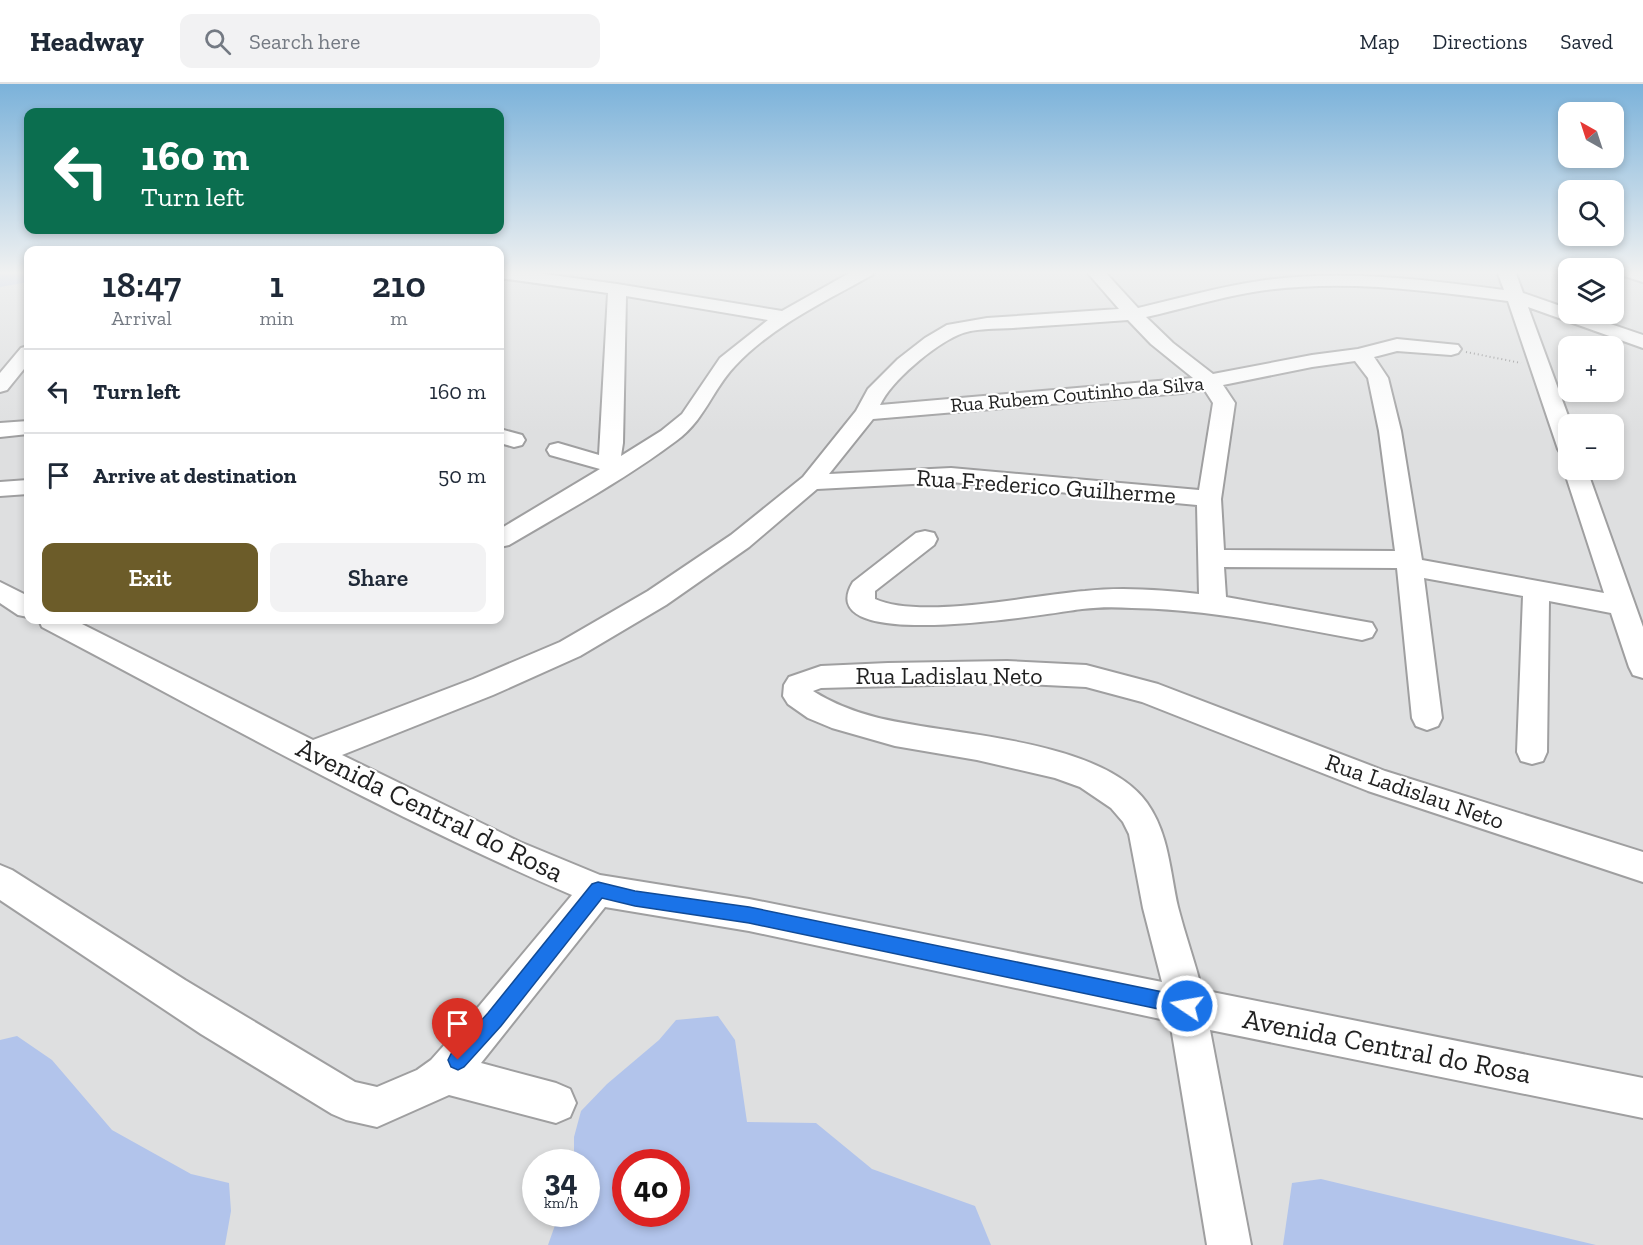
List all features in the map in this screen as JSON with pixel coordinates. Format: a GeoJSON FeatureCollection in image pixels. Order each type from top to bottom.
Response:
{"type":"FeatureCollection","features":[{"type":"Feature","properties":{"kind":"street"},"geometry":{"type":"LineString","coordinates":[[612,466],[616,325]]}},
{"type":"Feature","properties":{"kind":"street"},"geometry":{"type":"LineString","coordinates":[[504,537],[561,504],[612,466],[647,452],[690,418],[727,362],[773,325]]}},
{"type":"Feature","properties":{"kind":"street"},"geometry":{"type":"LineString","coordinates":[[311,754],[483,687],[570,650],[657,598],[740,541],[811,482],[866,413],[875,393],[905,363],[932,342],[954,329],[979,325]]}},
{"type":"Feature","properties":{"kind":"street"},"geometry":{"type":"LineString","coordinates":[[1145,325],[1162,344],[1210,382],[1224,403],[1209,499],[1213,604]]}},
{"type":"Feature","properties":{"kind":"street"},"geometry":{"type":"LineString","coordinates":[[1527,325],[1558,417]]}},
{"type":"Feature","properties":{"kind":"street"},"geometry":{"type":"LineString","coordinates":[[1596,325],[1643,342]]}},
{"type":"Feature","properties":{"kind":"street","name":"Rua Rubem Coutinho da Silva"},"geometry":{"type":"LineString","coordinates":[[866,413],[1181,387],[1312,361],[1359,355],[1397,345],[1451,349]]}},
{"type":"Feature","properties":{"kind":"street"},"geometry":{"type":"LineString","coordinates":[[1359,355],[1368,362],[1378,378],[1390,431],[1409,564],[1427,718]]}},
{"type":"Feature","properties":{"kind":"street"},"geometry":{"type":"LineString","coordinates":[[0,362],[24,356]]}},
{"type":"Feature","properties":{"kind":"street"},"geometry":{"type":"LineString","coordinates":[[0,386],[24,357]]}},
{"type":"Feature","properties":{"kind":"street"},"geometry":{"type":"LineString","coordinates":[[0,429],[24,428]]}},
{"type":"Feature","properties":{"kind":"street"},"geometry":{"type":"LineString","coordinates":[[558,450],[612,466]]}},
{"type":"Feature","properties":{"kind":"street","name":"Rua Frederico Guilherme"},"geometry":{"type":"LineString","coordinates":[[811,482],[951,475],[1209,499]]}},
{"type":"Feature","properties":{"kind":"street"},"geometry":{"type":"LineString","coordinates":[[1579,480],[1643,667]]}},
{"type":"Feature","properties":{"kind":"street"},"geometry":{"type":"LineString","coordinates":[[0,489],[24,487]]}},
{"type":"Feature","properties":{"kind":"street"},"geometry":{"type":"LineString","coordinates":[[925,539],[862,588],[858,594],[859,601],[878,612],[924,616],[981,614],[1086,600],[1148,599],[1213,604],[1362,630]]}},
{"type":"Feature","properties":{"kind":"street"},"geometry":{"type":"LineString","coordinates":[[1212,558],[1409,564],[1621,605]]}},
{"type":"Feature","properties":{"kind":"street"},"geometry":{"type":"LineString","coordinates":[[1532,752],[1536,590]]}},
{"type":"Feature","properties":{"kind":"street","name":"Avenida Central do Rosa"},"geometry":{"type":"LineString","coordinates":[[60,624],[311,754],[508,852],[598,890],[635,898],[749,915],[1643,1098]]}},
{"type":"Feature","properties":{"kind":"street","name":"Rua Ladislau Neto"},"geometry":{"type":"LineString","coordinates":[[1187,1006],[1161,909],[1146,837],[1135,813],[1120,797],[1073,769],[995,751],[870,729],[818,710],[798,696],[799,685],[821,676],[1007,672],[1086,676],[1148,692],[1379,782],[1643,867]]}},
{"type":"Feature","properties":{"kind":"street"},"geometry":{"type":"LineString","coordinates":[[0,881],[172,995],[346,1100],[377,1107],[430,1084],[445,1074],[494,1019],[598,890]]}},
{"type":"Feature","properties":{"kind":"street"},"geometry":{"type":"LineString","coordinates":[[1187,1006],[1229,1245]]}},
{"type":"Feature","properties":{"kind":"street"},"geometry":{"type":"LineString","coordinates":[[445,1074],[555,1103]]}},
{"type":"Feature","properties":{"kind":"path"},"geometry":{"type":"LineString","coordinates":[[1451,349],[1541,367]]}},
{"type":"Feature","properties":{"kind":"shaded area"},"geometry":{"type":"Polygon","coordinates":[[[718,1016],[735,1040],[747,1122],[816,1123],[872,1169],[975,1206],[991,1245],[548,1245],[554,1227],[600,1227],[600,1149],[574,1149],[574,1137],[581,1111],[607,1084],[659,1040],[676,1020],[718,1016]]]}},
{"type":"Feature","properties":{"kind":"shaded area"},"geometry":{"type":"Polygon","coordinates":[[[17,1036],[52,1060],[112,1130],[191,1174],[229,1183],[231,1211],[225,1245],[0,1245],[0,1040],[17,1036]]]}},
{"type":"Feature","properties":{"kind":"shaded area"},"geometry":{"type":"Polygon","coordinates":[[[1321,1179],[1596,1245],[1283,1245],[1292,1183],[1321,1179]]]}},
{"type":"Feature","properties":{"kind":"route"},"geometry":{"type":"LineString","coordinates":[[458,1060],[598,890],[635,898],[749,915],[1187,1006]]}}]}
